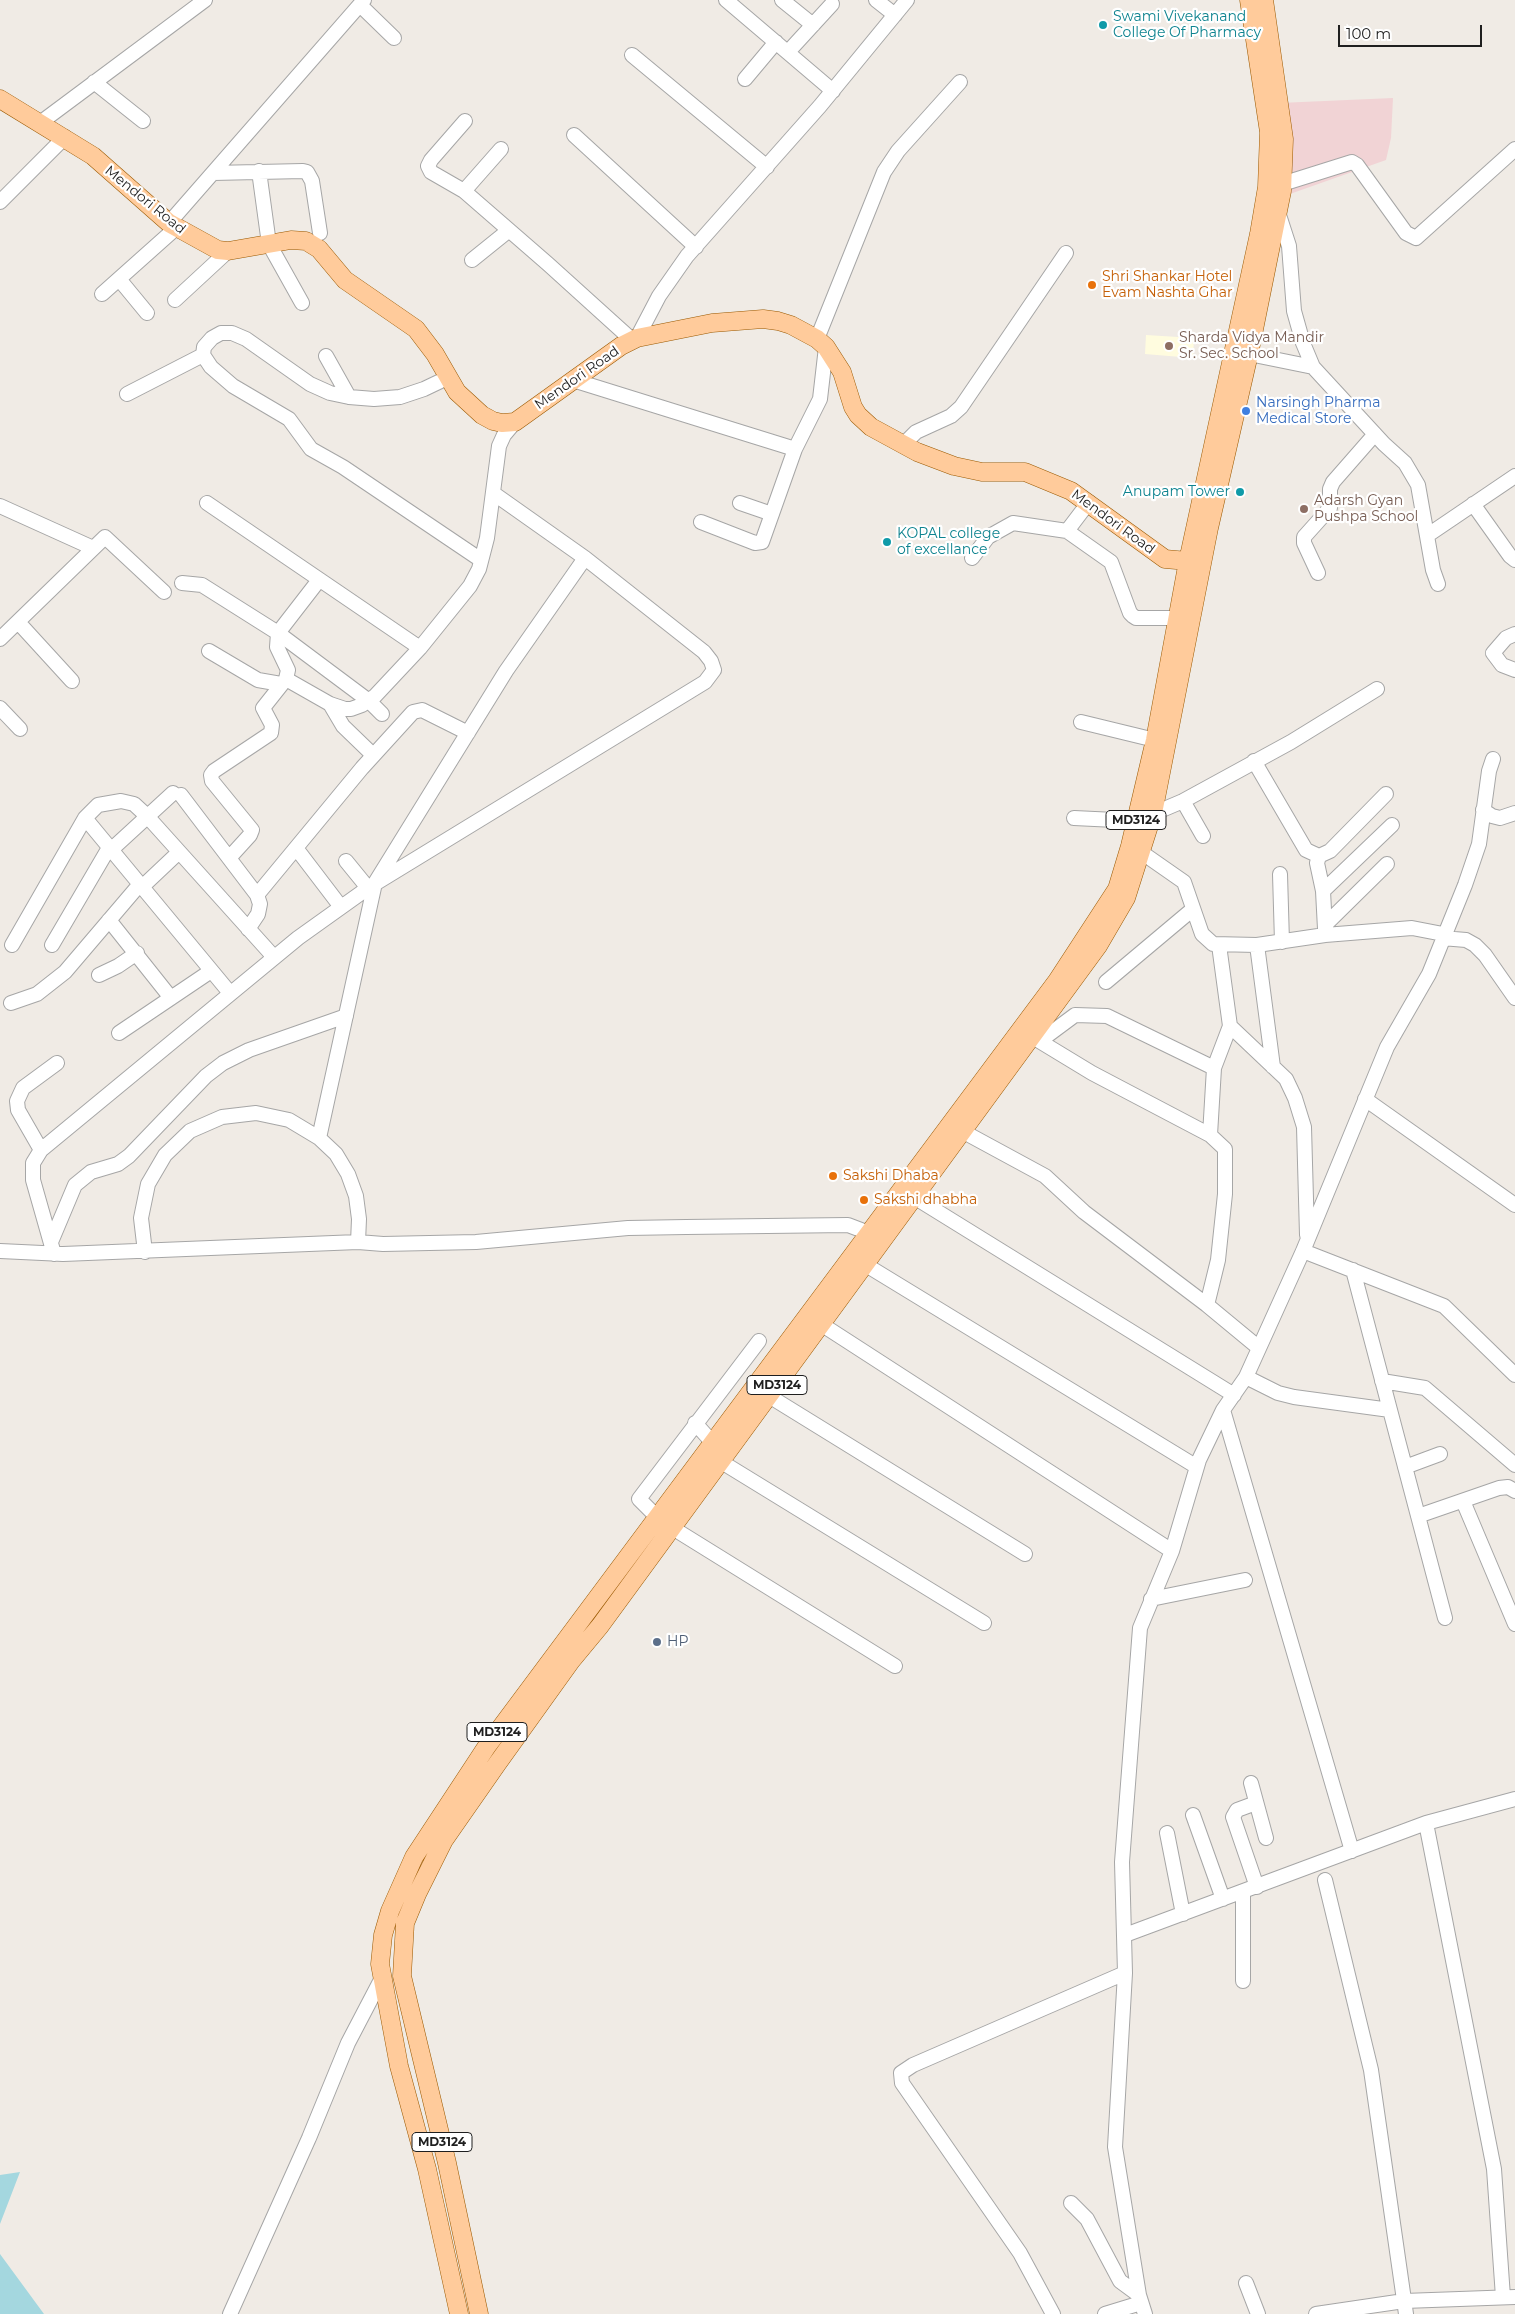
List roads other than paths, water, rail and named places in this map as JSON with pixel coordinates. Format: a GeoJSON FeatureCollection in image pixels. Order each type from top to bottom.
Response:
{"type":"FeatureCollection","features":[{"type":"Feature","properties":{"kind":"main road"},"geometry":{"type":"LineString","coordinates":[[875,1238],[914,1197],[962,1131],[1036,1038],[1098,946],[1126,898],[1153,813],[1209,528],[1229,405],[1237,372],[1270,164],[1269,132],[1249,0]]}},
{"type":"Feature","properties":{"kind":"main road"},"geometry":{"type":"LineString","coordinates":[[1237,372],[1249,354],[1282,184],[1284,139],[1264,0]]}},
{"type":"Feature","properties":{"kind":"main road","name":"Mendori Road"},"geometry":{"type":"LineString","coordinates":[[0,99],[65,137],[93,156],[173,225],[218,250],[228,251],[291,240],[306,241],[319,249],[345,280],[416,329],[435,354],[447,378],[457,392],[482,415],[502,423],[515,422],[573,380],[635,339],[712,323],[763,319],[791,325],[822,343],[842,372],[849,398],[858,415],[871,427],[926,456],[964,468],[982,472],[1025,472],[1071,490],[1165,558],[1188,561]]}},
{"type":"Feature","properties":{"kind":"main road","name":"MD3124"},"geometry":{"type":"LineString","coordinates":[[479,2312],[447,2163],[402,1976],[405,1923],[444,1840],[571,1661],[600,1626],[720,1461],[731,1432],[758,1379],[875,1238],[936,1144],[1006,1046],[1057,981],[1110,903],[1117,889],[1136,821],[1155,740],[1188,561],[1229,405]]}},
{"type":"Feature","properties":{"kind":"main road","name":"MD3124"},"geometry":{"type":"LineString","coordinates":[[459,2314],[427,2169],[399,2066],[380,1964],[383,1935],[390,1910],[414,1857],[430,1829],[487,1746],[712,1442],[731,1432],[769,1396],[866,1265],[875,1238]]}},
{"type":"Feature","properties":{"kind":"street"},"geometry":{"type":"LineString","coordinates":[[40,123],[205,0]]}},
{"type":"Feature","properties":{"kind":"street"},"geometry":{"type":"LineString","coordinates":[[726,0],[833,91]]}},
{"type":"Feature","properties":{"kind":"street"},"geometry":{"type":"LineString","coordinates":[[782,0],[813,25]]}},
{"type":"Feature","properties":{"kind":"street"},"geometry":{"type":"LineString","coordinates":[[876,0],[895,16]]}},
{"type":"Feature","properties":{"kind":"street"},"geometry":{"type":"LineString","coordinates":[[465,121],[428,166],[431,172],[464,191],[635,339],[659,296],[696,247],[833,91],[907,0]]}},
{"type":"Feature","properties":{"kind":"street"},"geometry":{"type":"LineString","coordinates":[[102,294],[173,225],[213,173],[362,3],[394,38]]}},
{"type":"Feature","properties":{"kind":"street"},"geometry":{"type":"LineString","coordinates":[[788,52],[832,4]]}},
{"type":"Feature","properties":{"kind":"street"},"geometry":{"type":"LineString","coordinates":[[745,78],[776,42]]}},
{"type":"Feature","properties":{"kind":"street"},"geometry":{"type":"LineString","coordinates":[[632,55],[767,167]]}},
{"type":"Feature","properties":{"kind":"street"},"geometry":{"type":"LineString","coordinates":[[94,82],[143,121]]}},
{"type":"Feature","properties":{"kind":"street"},"geometry":{"type":"LineString","coordinates":[[701,522],[759,544],[764,538],[795,449],[820,399],[822,343],[884,172],[898,151],[960,82]]}},
{"type":"Feature","properties":{"kind":"street"},"geometry":{"type":"LineString","coordinates":[[574,135],[696,247]]}},
{"type":"Feature","properties":{"kind":"street"},"geometry":{"type":"LineString","coordinates":[[0,202],[65,137]]}},
{"type":"Feature","properties":{"kind":"street"},"geometry":{"type":"LineString","coordinates":[[464,191],[502,149]]}},
{"type":"Feature","properties":{"kind":"street"},"geometry":{"type":"LineString","coordinates":[[1282,184],[1352,162],[1357,165],[1406,233],[1416,238],[1515,149]]}},
{"type":"Feature","properties":{"kind":"street"},"geometry":{"type":"LineString","coordinates":[[213,173],[303,170],[307,172],[312,181],[320,233]]}},
{"type":"Feature","properties":{"kind":"street"},"geometry":{"type":"LineString","coordinates":[[259,172],[268,244],[302,303]]}},
{"type":"Feature","properties":{"kind":"street"},"geometry":{"type":"LineString","coordinates":[[1278,211],[1289,246],[1294,311],[1302,343],[1313,367],[1375,434],[1406,463],[1418,486],[1433,570],[1438,584]]}},
{"type":"Feature","properties":{"kind":"street"},"geometry":{"type":"LineString","coordinates":[[472,260],[508,231]]}},
{"type":"Feature","properties":{"kind":"street"},"geometry":{"type":"LineString","coordinates":[[175,300],[228,251]]}},
{"type":"Feature","properties":{"kind":"street"},"geometry":{"type":"LineString","coordinates":[[903,444],[916,432],[952,416],[961,407],[1066,253]]}},
{"type":"Feature","properties":{"kind":"street"},"geometry":{"type":"LineString","coordinates":[[119,279],[147,313]]}},
{"type":"Feature","properties":{"kind":"street"},"geometry":{"type":"LineString","coordinates":[[127,394],[202,355],[204,347],[212,338],[222,333],[232,333],[246,339],[310,384],[330,394],[349,398],[400,397],[424,390],[447,378]]}},
{"type":"Feature","properties":{"kind":"street"},"geometry":{"type":"LineString","coordinates":[[1249,354],[1313,367]]}},
{"type":"Feature","properties":{"kind":"street"},"geometry":{"type":"LineString","coordinates":[[202,355],[211,367],[233,386],[289,418],[311,448],[343,467],[481,560]]}},
{"type":"Feature","properties":{"kind":"street"},"geometry":{"type":"LineString","coordinates":[[326,356],[349,398]]}},
{"type":"Feature","properties":{"kind":"street"},"geometry":{"type":"LineString","coordinates":[[573,380],[795,449]]}},
{"type":"Feature","properties":{"kind":"street"},"geometry":{"type":"LineString","coordinates":[[209,651],[258,680],[283,681],[344,709],[351,709],[369,701],[420,648],[470,586],[481,560],[487,538],[499,446],[504,435],[515,422]]}},
{"type":"Feature","properties":{"kind":"street"},"geometry":{"type":"LineString","coordinates":[[1318,573],[1304,543],[1304,537],[1330,508],[1330,489],[1333,482],[1375,434]]}},
{"type":"Feature","properties":{"kind":"street"},"geometry":{"type":"LineString","coordinates":[[1428,535],[1515,477]]}},
{"type":"Feature","properties":{"kind":"street"},"geometry":{"type":"LineString","coordinates":[[51,1250],[33,1180],[33,1163],[41,1150],[181,1036],[273,956],[341,907],[372,886],[705,682],[710,677],[714,670],[704,652],[585,558],[493,494]]}},
{"type":"Feature","properties":{"kind":"street"},"geometry":{"type":"LineString","coordinates":[[1068,531],[1089,502]]}},
{"type":"Feature","properties":{"kind":"street"},"geometry":{"type":"LineString","coordinates":[[207,503],[420,648]]}},
{"type":"Feature","properties":{"kind":"street"},"geometry":{"type":"LineString","coordinates":[[740,503],[772,514]]}},
{"type":"Feature","properties":{"kind":"street"},"geometry":{"type":"LineString","coordinates":[[1473,504],[1510,556],[1515,560]]}},
{"type":"Feature","properties":{"kind":"street"},"geometry":{"type":"LineString","coordinates":[[0,506],[93,548]]}},
{"type":"Feature","properties":{"kind":"street"},"geometry":{"type":"LineString","coordinates":[[972,558],[988,537],[1013,522],[1068,531],[1110,562],[1130,613],[1133,616],[1136,618],[1178,618]]}},
{"type":"Feature","properties":{"kind":"street"},"geometry":{"type":"LineString","coordinates":[[0,639],[105,536],[164,592]]}},
{"type":"Feature","properties":{"kind":"street"},"geometry":{"type":"LineString","coordinates":[[319,1138],[372,886],[506,671],[585,558]]}},
{"type":"Feature","properties":{"kind":"street"},"geometry":{"type":"LineString","coordinates":[[230,857],[250,835],[252,830],[212,781],[211,775],[214,770],[268,736],[272,730],[272,725],[263,708],[283,681],[288,670],[277,647],[278,634],[319,580]]}},
{"type":"Feature","properties":{"kind":"street"},"geometry":{"type":"LineString","coordinates":[[182,583],[202,585],[278,634],[369,701],[382,714]]}},
{"type":"Feature","properties":{"kind":"street"},"geometry":{"type":"LineString","coordinates":[[18,622],[72,681]]}},
{"type":"Feature","properties":{"kind":"street"},"geometry":{"type":"LineString","coordinates":[[1515,634],[1506,638],[1497,646],[1493,653],[1502,665],[1515,670]]}},
{"type":"Feature","properties":{"kind":"street"},"geometry":{"type":"LineString","coordinates":[[1074,818],[1136,821],[1183,801],[1290,742],[1377,689]]}},
{"type":"Feature","properties":{"kind":"street"},"geometry":{"type":"LineString","coordinates":[[330,704],[343,726],[373,755]]}},
{"type":"Feature","properties":{"kind":"street"},"geometry":{"type":"LineString","coordinates":[[0,708],[20,729]]}},
{"type":"Feature","properties":{"kind":"street"},"geometry":{"type":"LineString","coordinates":[[257,895],[373,755],[401,724],[417,710],[468,733]]}},
{"type":"Feature","properties":{"kind":"street"},"geometry":{"type":"LineString","coordinates":[[1082,722],[1155,740]]}},
{"type":"Feature","properties":{"kind":"street"},"geometry":{"type":"LineString","coordinates":[[1142,2304],[1115,2147],[1125,1973],[1122,1862],[1140,1628],[1172,1551],[1197,1467],[1223,1410],[1246,1377],[1305,1245],[1387,1047],[1429,974],[1465,885],[1479,844],[1483,810],[1493,759]]}},
{"type":"Feature","properties":{"kind":"street"},"geometry":{"type":"LineString","coordinates":[[1254,762],[1306,850],[1320,856]]}},
{"type":"Feature","properties":{"kind":"street"},"geometry":{"type":"LineString","coordinates":[[52,945],[111,848],[147,816],[177,794],[230,857],[257,895],[260,904],[258,914],[248,929]]}},
{"type":"Feature","properties":{"kind":"street"},"geometry":{"type":"LineString","coordinates":[[1325,930],[1323,891],[1317,863],[1320,856],[1330,851],[1386,794]]}},
{"type":"Feature","properties":{"kind":"street"},"geometry":{"type":"LineString","coordinates":[[12,945],[85,818],[98,805],[121,801],[134,804],[147,816],[273,956]]}},
{"type":"Feature","properties":{"kind":"street"},"geometry":{"type":"LineString","coordinates":[[1183,801],[1202,836]]}},
{"type":"Feature","properties":{"kind":"street"},"geometry":{"type":"LineString","coordinates":[[1483,810],[1492,816],[1500,818],[1515,813]]}},
{"type":"Feature","properties":{"kind":"street"},"geometry":{"type":"LineString","coordinates":[[85,818],[230,993]]}},
{"type":"Feature","properties":{"kind":"street"},"geometry":{"type":"LineString","coordinates":[[1323,891],[1392,825]]}},
{"type":"Feature","properties":{"kind":"street"},"geometry":{"type":"LineString","coordinates":[[296,848],[341,907]]}},
{"type":"Feature","properties":{"kind":"street"},"geometry":{"type":"LineString","coordinates":[[11,1003],[47,988],[83,953],[109,920],[141,886],[178,852]]}},
{"type":"Feature","properties":{"kind":"street"},"geometry":{"type":"LineString","coordinates":[[1141,852],[1184,882],[1202,934],[1213,944],[1257,945],[1282,942],[1325,930],[1412,928],[1466,940],[1475,946],[1485,955],[1515,998]]}},
{"type":"Feature","properties":{"kind":"street"},"geometry":{"type":"LineString","coordinates":[[346,860],[372,886]]}},
{"type":"Feature","properties":{"kind":"street"},"geometry":{"type":"LineString","coordinates":[[1325,930],[1387,864]]}},
{"type":"Feature","properties":{"kind":"street"},"geometry":{"type":"LineString","coordinates":[[1280,874],[1282,942]]}},
{"type":"Feature","properties":{"kind":"street"},"geometry":{"type":"LineString","coordinates":[[1106,982],[1193,909]]}},
{"type":"Feature","properties":{"kind":"street"},"geometry":{"type":"LineString","coordinates":[[109,920],[171,998]]}},
{"type":"Feature","properties":{"kind":"street"},"geometry":{"type":"LineString","coordinates":[[1210,1135],[1214,1068],[1230,1026],[1219,945]]}},
{"type":"Feature","properties":{"kind":"street"},"geometry":{"type":"LineString","coordinates":[[1257,945],[1273,1066]]}},
{"type":"Feature","properties":{"kind":"street"},"geometry":{"type":"LineString","coordinates":[[99,975],[118,966],[137,953]]}},
{"type":"Feature","properties":{"kind":"street"},"geometry":{"type":"LineString","coordinates":[[119,1032],[211,971]]}},
{"type":"Feature","properties":{"kind":"street"},"geometry":{"type":"LineString","coordinates":[[1207,1305],[1218,1260],[1225,1194],[1225,1149],[1210,1135],[1092,1073],[1036,1038],[1075,1015],[1108,1016],[1214,1068]]}},
{"type":"Feature","properties":{"kind":"street"},"geometry":{"type":"LineString","coordinates":[[51,1250],[75,1185],[91,1172],[118,1164],[129,1156],[206,1076],[223,1063],[249,1050],[346,1016]]}},
{"type":"Feature","properties":{"kind":"street"},"geometry":{"type":"LineString","coordinates":[[1230,1026],[1286,1078],[1304,1127],[1305,1245]]}},
{"type":"Feature","properties":{"kind":"street"},"geometry":{"type":"LineString","coordinates":[[41,1150],[18,1110],[17,1101],[23,1088],[57,1063]]}},
{"type":"Feature","properties":{"kind":"street"},"geometry":{"type":"LineString","coordinates":[[1365,1099],[1515,1205]]}},
{"type":"Feature","properties":{"kind":"street"},"geometry":{"type":"LineString","coordinates":[[145,1252],[141,1218],[148,1184],[165,1155],[190,1132],[222,1117],[256,1113],[289,1120],[319,1138],[336,1154],[351,1181],[356,1196],[360,1219],[358,1242]]}},
{"type":"Feature","properties":{"kind":"street"},"geometry":{"type":"LineString","coordinates":[[962,1131],[1045,1176],[1084,1212],[1207,1305],[1259,1348]]}},
{"type":"Feature","properties":{"kind":"street"},"geometry":{"type":"LineString","coordinates":[[914,1197],[1234,1395]]}},
{"type":"Feature","properties":{"kind":"street"},"geometry":{"type":"LineString","coordinates":[[4,1251],[145,1252],[358,1242],[383,1244],[476,1242],[628,1228],[686,1227],[848,1225],[875,1238]]}},
{"type":"Feature","properties":{"kind":"street"},"geometry":{"type":"LineString","coordinates":[[1305,1245],[1353,1270],[1444,1306],[1515,1375]]}},
{"type":"Feature","properties":{"kind":"street"},"geometry":{"type":"LineString","coordinates":[[866,1265],[1197,1467]]}},
{"type":"Feature","properties":{"kind":"street"},"geometry":{"type":"LineString","coordinates":[[1353,1270],[1445,1618]]}},
{"type":"Feature","properties":{"kind":"street"},"geometry":{"type":"LineString","coordinates":[[821,1324],[1172,1551]]}},
{"type":"Feature","properties":{"kind":"street"},"geometry":{"type":"LineString","coordinates":[[657,1517],[639,1499],[759,1341]]}},
{"type":"Feature","properties":{"kind":"street"},"geometry":{"type":"LineString","coordinates":[[746,1358],[758,1379]]}},
{"type":"Feature","properties":{"kind":"street"},"geometry":{"type":"LineString","coordinates":[[1246,1377],[1278,1393],[1294,1397],[1390,1410]]}},
{"type":"Feature","properties":{"kind":"street"},"geometry":{"type":"LineString","coordinates":[[1382,1381],[1425,1388],[1515,1464]]}},
{"type":"Feature","properties":{"kind":"street"},"geometry":{"type":"LineString","coordinates":[[769,1396],[1025,1554]]}},
{"type":"Feature","properties":{"kind":"street"},"geometry":{"type":"LineString","coordinates":[[1223,1410],[1352,1851]]}},
{"type":"Feature","properties":{"kind":"street"},"geometry":{"type":"LineString","coordinates":[[696,1423],[712,1442]]}},
{"type":"Feature","properties":{"kind":"street"},"geometry":{"type":"LineString","coordinates":[[1405,1467],[1440,1454]]}},
{"type":"Feature","properties":{"kind":"street"},"geometry":{"type":"LineString","coordinates":[[720,1461],[984,1623]]}},
{"type":"Feature","properties":{"kind":"street"},"geometry":{"type":"LineString","coordinates":[[1418,1516],[1499,1488],[1508,1487],[1515,1491]]}},
{"type":"Feature","properties":{"kind":"street"},"geometry":{"type":"LineString","coordinates":[[1463,1501],[1515,1624]]}},
{"type":"Feature","properties":{"kind":"street"},"geometry":{"type":"LineString","coordinates":[[671,1527],[895,1666]]}},
{"type":"Feature","properties":{"kind":"street"},"geometry":{"type":"LineString","coordinates":[[1151,1599],[1245,1580]]}},
{"type":"Feature","properties":{"kind":"street"},"geometry":{"type":"LineString","coordinates":[[1251,1783],[1266,1838]]}},
{"type":"Feature","properties":{"kind":"street"},"geometry":{"type":"LineString","coordinates":[[1125,1935],[1426,1823],[1515,1799]]}},
{"type":"Feature","properties":{"kind":"street"},"geometry":{"type":"LineString","coordinates":[[1256,1803],[1236,1810],[1234,1817],[1257,1887]]}},
{"type":"Feature","properties":{"kind":"street"},"geometry":{"type":"LineString","coordinates":[[1193,1815],[1223,1899]]}},
{"type":"Feature","properties":{"kind":"street"},"geometry":{"type":"LineString","coordinates":[[1316,2314],[1405,2308],[1509,2297],[1494,2169],[1426,1823]]}},
{"type":"Feature","properties":{"kind":"street"},"geometry":{"type":"LineString","coordinates":[[1167,1833],[1183,1914]]}},
{"type":"Feature","properties":{"kind":"street"},"geometry":{"type":"LineString","coordinates":[[1325,1880],[1371,2070],[1405,2308]]}},
{"type":"Feature","properties":{"kind":"street"},"geometry":{"type":"LineString","coordinates":[[1243,1892],[1243,1981]]}},
{"type":"Feature","properties":{"kind":"street"},"geometry":{"type":"LineString","coordinates":[[1052,2314],[1020,2253],[900,2078],[901,2074],[913,2065],[1125,1973]]}},
{"type":"Feature","properties":{"kind":"street"},"geometry":{"type":"LineString","coordinates":[[230,2314],[309,2138],[348,2044],[383,1976]]}},
{"type":"Feature","properties":{"kind":"street"},"geometry":{"type":"LineString","coordinates":[[1071,2203],[1087,2219],[1120,2281],[1142,2304]]}},
{"type":"Feature","properties":{"kind":"street"},"geometry":{"type":"LineString","coordinates":[[1246,2283],[1258,2314]]}},
{"type":"Feature","properties":{"kind":"street"},"geometry":{"type":"LineString","coordinates":[[1105,2314],[1142,2304]]}},
{"type":"Feature","properties":{"kind":"water"},"geometry":{"type":"Polygon","coordinates":[[[20,2172],[0,2224],[0,2175],[20,2172]]]}},
{"type":"Feature","properties":{"kind":"water"},"geometry":{"type":"Polygon","coordinates":[[[0,2254],[44,2314],[0,2314],[0,2254]]]}},
{"type":"Feature","properties":{"kind":"place","name":"Swami Vivekanand College Of Pharmacy"},"geometry":{"type":"Point","coordinates":[1103,25]}},
{"type":"Feature","properties":{"kind":"place","name":"Shri Shankar Hotel Evam Nashta Ghar"},"geometry":{"type":"Point","coordinates":[1092,285]}},
{"type":"Feature","properties":{"kind":"place","name":"Sharda Vidya Mandir Sr. Sec. School"},"geometry":{"type":"Point","coordinates":[1169,346]}},
{"type":"Feature","properties":{"kind":"place","name":"Narsingh Pharma Medical Store"},"geometry":{"type":"Point","coordinates":[1246,411]}},
{"type":"Feature","properties":{"kind":"place","name":"Anupam Tower"},"geometry":{"type":"Point","coordinates":[1240,492]}},
{"type":"Feature","properties":{"kind":"place","name":"Adarsh Gyan Pushpa School"},"geometry":{"type":"Point","coordinates":[1304,509]}},
{"type":"Feature","properties":{"kind":"place","name":"KOPAL college of excellance"},"geometry":{"type":"Point","coordinates":[887,542]}},
{"type":"Feature","properties":{"kind":"place","name":"Sakshi Dhaba"},"geometry":{"type":"Point","coordinates":[833,1176]}},
{"type":"Feature","properties":{"kind":"place","name":"Sakshi dhabha"},"geometry":{"type":"Point","coordinates":[864,1200]}},
{"type":"Feature","properties":{"kind":"place","name":"HP"},"geometry":{"type":"Point","coordinates":[657,1642]}}]}
